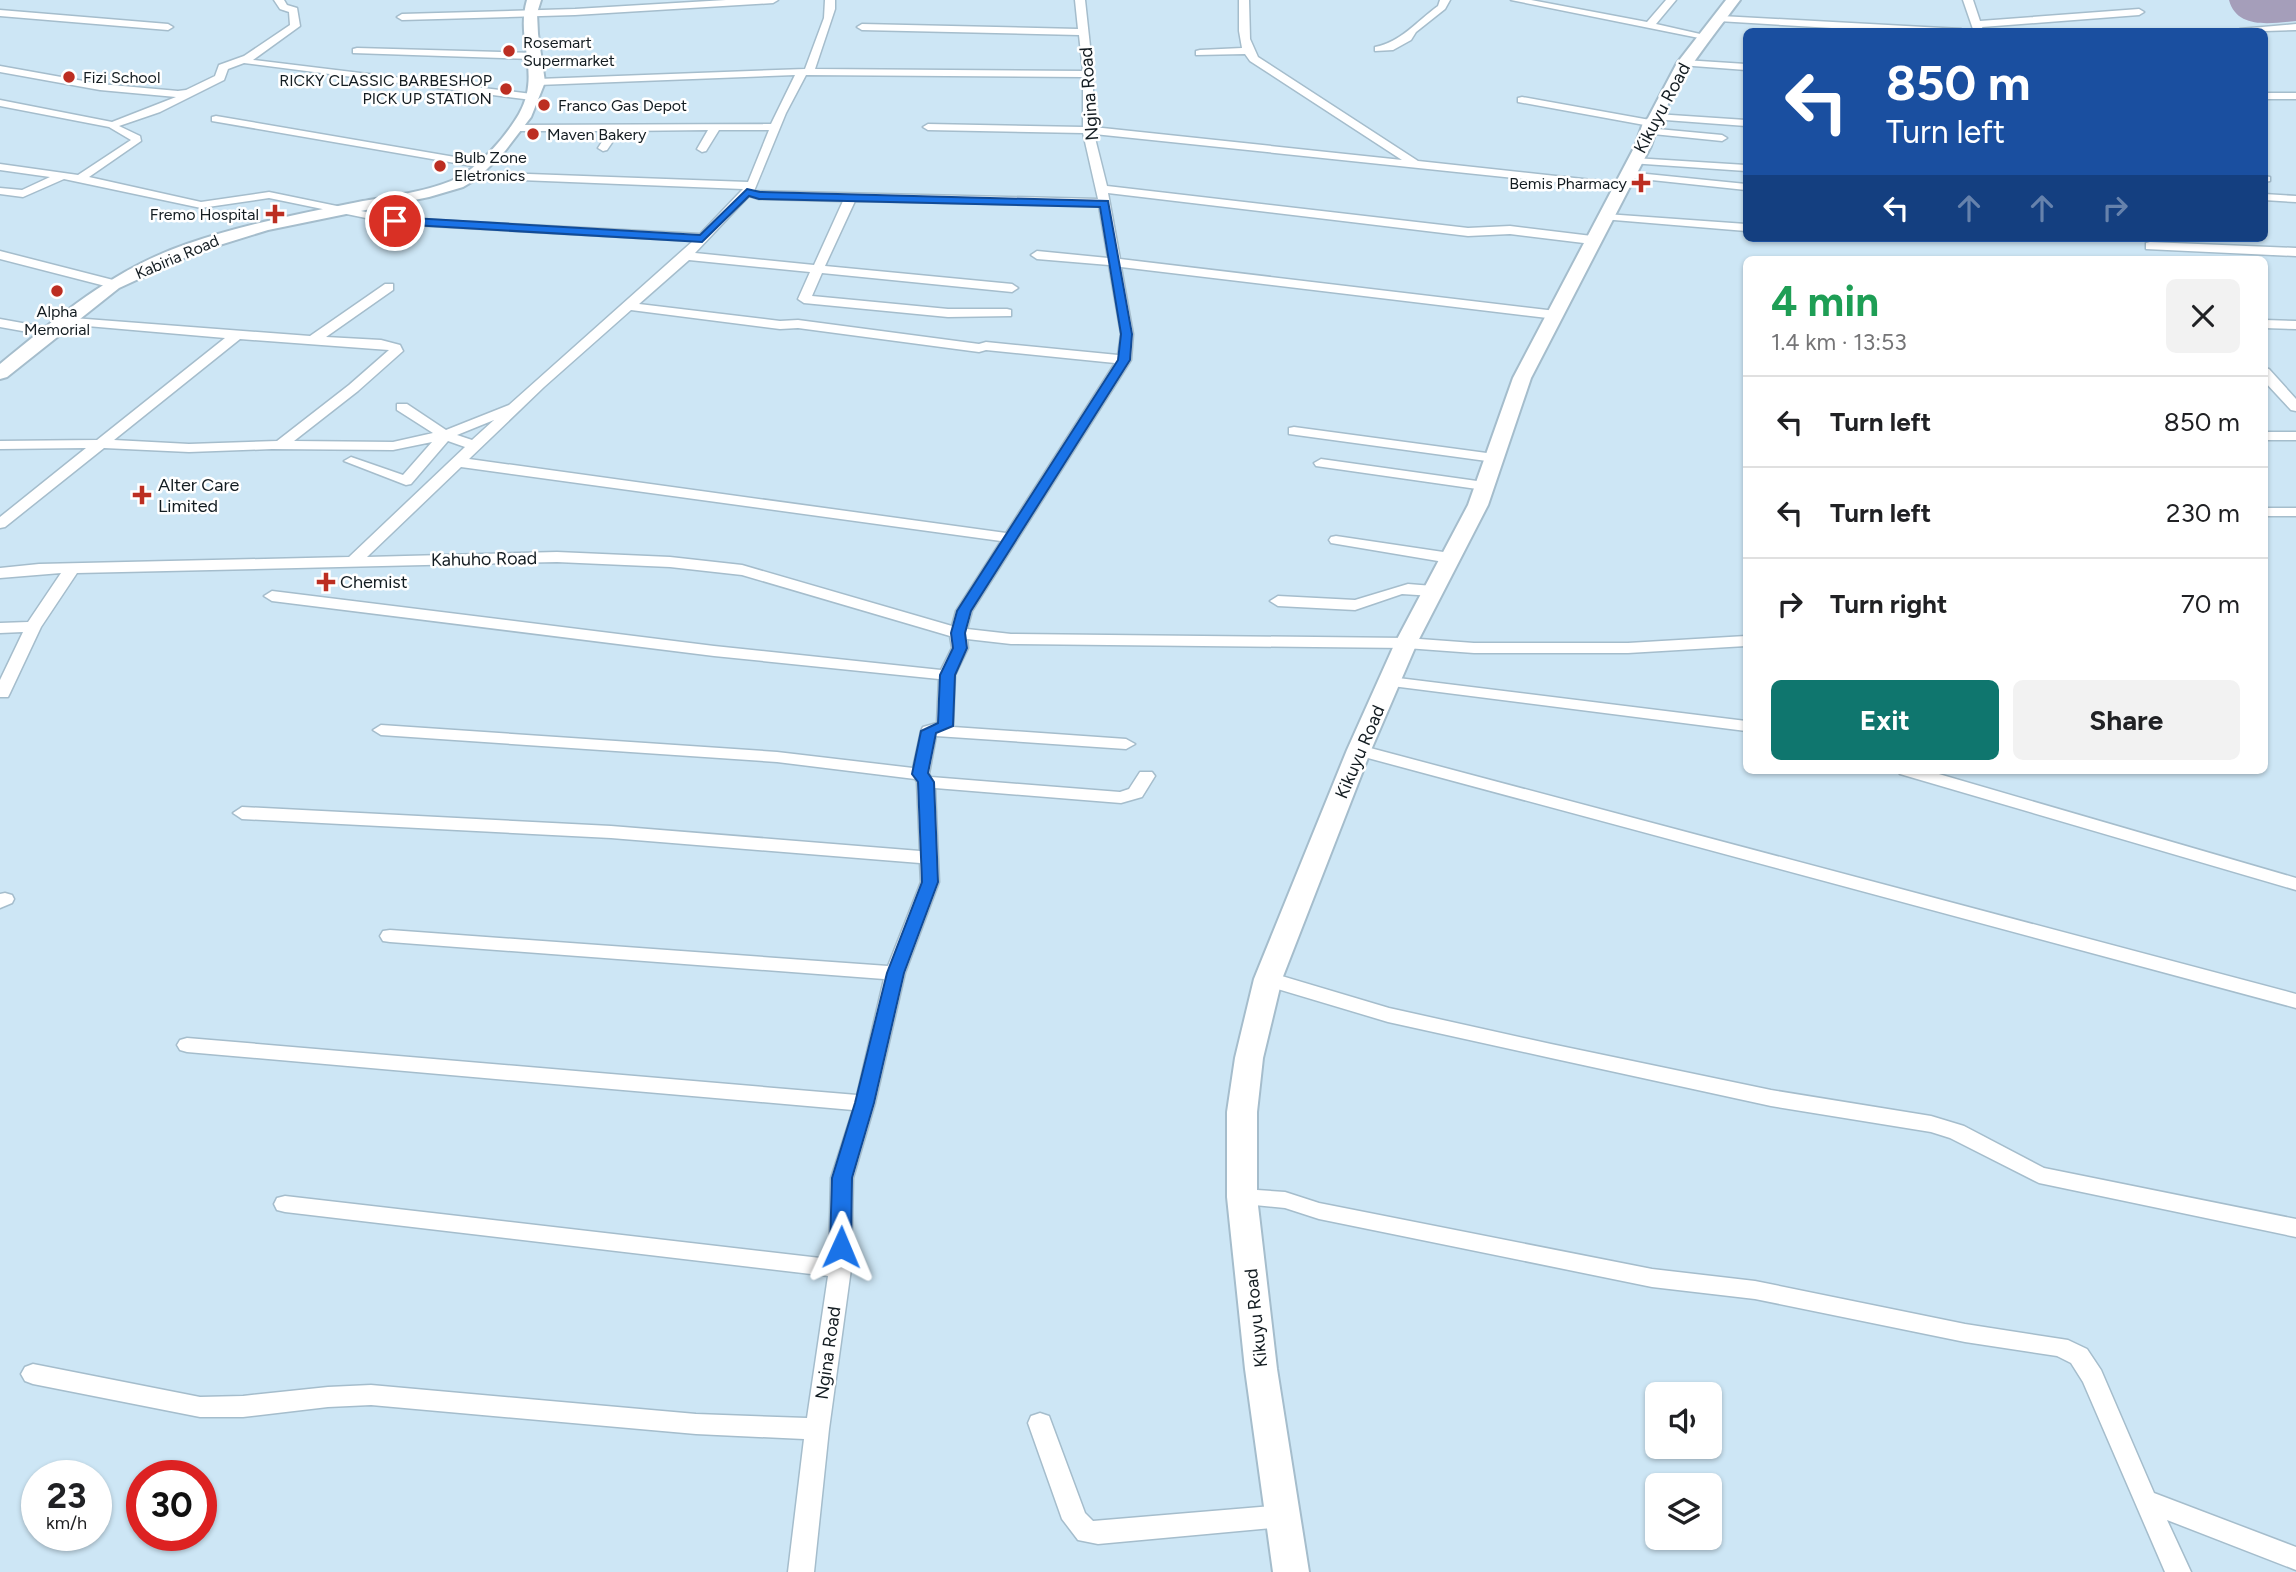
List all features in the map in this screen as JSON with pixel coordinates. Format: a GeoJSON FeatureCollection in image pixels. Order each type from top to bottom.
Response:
{"type":"FeatureCollection","features":[{"type":"Feature","properties":{"kind":"main road"},"geometry":{"type":"LineString","coordinates":[[532,6],[535,89]]}},
{"type":"Feature","properties":{"kind":"main road","name":"Kikuyu Road"},"geometry":{"type":"LineString","coordinates":[[1291,1572],[1261,1370],[1242,1197],[1244,1099],[1249,1058],[1268,979],[1359,750],[1406,643],[1478,505],[1522,378],[1684,63],[1719,18]]}},
{"type":"Feature","properties":{"kind":"main road","name":"Kabiria Road"},"geometry":{"type":"LineString","coordinates":[[0,373],[86,302],[113,285],[191,248],[230,235],[423,194],[457,184],[478,170],[515,128],[526,114],[535,89]]}},
{"type":"Feature","properties":{"kind":"street"},"geometry":{"type":"LineString","coordinates":[[0,103],[113,125],[169,104],[220,78],[223,67],[248,58],[295,26],[294,10],[283,6],[279,0]]}},
{"type":"Feature","properties":{"kind":"street"},"geometry":{"type":"LineString","coordinates":[[402,17],[532,6],[773,0]]}},
{"type":"Feature","properties":{"kind":"street"},"geometry":{"type":"LineString","coordinates":[[353,562],[518,404],[686,256],[750,189],[777,127],[780,113],[806,72],[828,19],[830,0]]}},
{"type":"Feature","properties":{"kind":"street","name":"Ngina Road"},"geometry":{"type":"LineString","coordinates":[[801,1572],[817,1429],[840,1269],[842,1178],[865,1103],[895,973],[930,882],[931,857],[923,778],[929,731],[945,726],[947,675],[960,648],[958,633],[964,611],[1008,538],[1124,360],[1126,334],[1103,196],[1088,130],[1088,74],[1080,0]]}},
{"type":"Feature","properties":{"kind":"street"},"geometry":{"type":"LineString","coordinates":[[1244,0],[1247,51],[1254,59],[1416,164]]}},
{"type":"Feature","properties":{"kind":"street"},"geometry":{"type":"LineString","coordinates":[[1378,49],[1390,48],[1405,41],[1412,30],[1442,7],[1445,0]]}},
{"type":"Feature","properties":{"kind":"street"},"geometry":{"type":"LineString","coordinates":[[1516,0],[1649,26],[1719,18],[1892,28]]}},
{"type":"Feature","properties":{"kind":"street"},"geometry":{"type":"LineString","coordinates":[[1569,10],[1579,0]]}},
{"type":"Feature","properties":{"kind":"street"},"geometry":{"type":"LineString","coordinates":[[1649,26],[1658,19],[1671,0]]}},
{"type":"Feature","properties":{"kind":"street"},"geometry":{"type":"LineString","coordinates":[[1968,0],[1978,28],[2139,12]]}},
{"type":"Feature","properties":{"kind":"street"},"geometry":{"type":"LineString","coordinates":[[0,13],[168,27]]}},
{"type":"Feature","properties":{"kind":"street"},"geometry":{"type":"LineString","coordinates":[[862,27],[1084,32]]}},
{"type":"Feature","properties":{"kind":"street"},"geometry":{"type":"LineString","coordinates":[[2268,30],[2296,27]]}},
{"type":"Feature","properties":{"kind":"street"},"geometry":{"type":"LineString","coordinates":[[356,51],[534,56]]}},
{"type":"Feature","properties":{"kind":"street"},"geometry":{"type":"LineString","coordinates":[[1200,53],[1247,51]]}},
{"type":"Feature","properties":{"kind":"street"},"geometry":{"type":"LineString","coordinates":[[248,58],[249,62],[299,69],[535,89],[806,72],[1088,74]]}},
{"type":"Feature","properties":{"kind":"street"},"geometry":{"type":"LineString","coordinates":[[1684,63],[1743,66]]}},
{"type":"Feature","properties":{"kind":"street"},"geometry":{"type":"LineString","coordinates":[[0,69],[100,87],[155,93],[188,93]]}},
{"type":"Feature","properties":{"kind":"street"},"geometry":{"type":"LineString","coordinates":[[2268,96],[2296,96]]}},
{"type":"Feature","properties":{"kind":"street"},"geometry":{"type":"LineString","coordinates":[[1522,100],[1722,138]]}},
{"type":"Feature","properties":{"kind":"street"},"geometry":{"type":"LineString","coordinates":[[216,119],[478,170],[750,189],[759,195],[1103,196],[1468,232],[1510,230],[1592,240]]}},
{"type":"Feature","properties":{"kind":"street"},"geometry":{"type":"LineString","coordinates":[[1651,124],[1743,123]]}},
{"type":"Feature","properties":{"kind":"street"},"geometry":{"type":"LineString","coordinates":[[84,179],[83,174],[135,141],[136,138],[113,125]]}},
{"type":"Feature","properties":{"kind":"street"},"geometry":{"type":"LineString","coordinates":[[702,149],[716,126]]}},
{"type":"Feature","properties":{"kind":"street"},"geometry":{"type":"LineString","coordinates":[[603,148],[617,127]]}},
{"type":"Feature","properties":{"kind":"street"},"geometry":{"type":"LineString","coordinates":[[515,128],[777,127]]}},
{"type":"Feature","properties":{"kind":"street"},"geometry":{"type":"LineString","coordinates":[[928,127],[1088,130],[1416,164],[1627,174],[1743,187]]}},
{"type":"Feature","properties":{"kind":"street"},"geometry":{"type":"LineString","coordinates":[[0,167],[84,179],[201,205],[269,195],[395,221],[702,238]]}},
{"type":"Feature","properties":{"kind":"street"},"geometry":{"type":"LineString","coordinates":[[1627,174],[1743,168]]}},
{"type":"Feature","properties":{"kind":"street"},"geometry":{"type":"LineString","coordinates":[[0,191],[23,194],[62,176]]}},
{"type":"Feature","properties":{"kind":"street"},"geometry":{"type":"LineString","coordinates":[[850,197],[804,299],[948,313],[1007,313]]}},
{"type":"Feature","properties":{"kind":"street"},"geometry":{"type":"LineString","coordinates":[[2268,197],[2296,199]]}},
{"type":"Feature","properties":{"kind":"street"},"geometry":{"type":"LineString","coordinates":[[1605,217],[1743,228]]}},
{"type":"Feature","properties":{"kind":"street"},"geometry":{"type":"LineString","coordinates":[[2147,242],[2296,252]]}},
{"type":"Feature","properties":{"kind":"street"},"geometry":{"type":"LineString","coordinates":[[2147,242],[2159,256]]}},
{"type":"Feature","properties":{"kind":"street"},"geometry":{"type":"LineString","coordinates":[[1037,255],[1556,315]]}},
{"type":"Feature","properties":{"kind":"street"},"geometry":{"type":"LineString","coordinates":[[0,256],[113,285]]}},
{"type":"Feature","properties":{"kind":"street"},"geometry":{"type":"LineString","coordinates":[[686,256],[1012,288]]}},
{"type":"Feature","properties":{"kind":"street"},"geometry":{"type":"LineString","coordinates":[[314,339],[389,288]]}},
{"type":"Feature","properties":{"kind":"street"},"geometry":{"type":"LineString","coordinates":[[628,306],[780,325],[798,324],[979,348],[986,346],[1124,360]]}},
{"type":"Feature","properties":{"kind":"street"},"geometry":{"type":"LineString","coordinates":[[64,320],[236,336],[381,344],[396,351],[354,388],[280,444]]}},
{"type":"Feature","properties":{"kind":"street"},"geometry":{"type":"LineString","coordinates":[[0,323],[50,332]]}},
{"type":"Feature","properties":{"kind":"street"},"geometry":{"type":"LineString","coordinates":[[2268,324],[2296,325]]}},
{"type":"Feature","properties":{"kind":"street"},"geometry":{"type":"LineString","coordinates":[[0,524],[236,336]]}},
{"type":"Feature","properties":{"kind":"street"},"geometry":{"type":"LineString","coordinates":[[2270,386],[2296,407]]}},
{"type":"Feature","properties":{"kind":"street"},"geometry":{"type":"LineString","coordinates":[[445,435],[406,481],[354,457],[403,449],[445,435],[518,404]]}},
{"type":"Feature","properties":{"kind":"street"},"geometry":{"type":"LineString","coordinates":[[402,407],[445,435],[475,446]]}},
{"type":"Feature","properties":{"kind":"street"},"geometry":{"type":"LineString","coordinates":[[1294,431],[1494,458]]}},
{"type":"Feature","properties":{"kind":"street"},"geometry":{"type":"LineString","coordinates":[[2268,436],[2296,436]]}},
{"type":"Feature","properties":{"kind":"street"},"geometry":{"type":"LineString","coordinates":[[0,445],[393,446],[426,457],[1008,538]]}},
{"type":"Feature","properties":{"kind":"street"},"geometry":{"type":"LineString","coordinates":[[1321,463],[1484,486]]}},
{"type":"Feature","properties":{"kind":"street"},"geometry":{"type":"LineString","coordinates":[[2268,512],[2296,512]]}},
{"type":"Feature","properties":{"kind":"street"},"geometry":{"type":"LineString","coordinates":[[1336,540],[1450,558]]}},
{"type":"Feature","properties":{"kind":"street","name":"Kahuho Road"},"geometry":{"type":"LineString","coordinates":[[0,573],[72,568],[557,557],[670,562],[742,570],[958,633],[1041,640],[1406,643],[1474,648],[1614,648],[1743,641]]}},
{"type":"Feature","properties":{"kind":"street"},"geometry":{"type":"LineString","coordinates":[[2,693],[33,627],[72,568]]}},
{"type":"Feature","properties":{"kind":"street"},"geometry":{"type":"LineString","coordinates":[[1278,601],[1353,605],[1365,603],[1399,588],[1433,590]]}},
{"type":"Feature","properties":{"kind":"street"},"geometry":{"type":"LineString","coordinates":[[272,596],[714,650],[947,675]]}},
{"type":"Feature","properties":{"kind":"street"},"geometry":{"type":"LineString","coordinates":[[0,628],[33,627]]}},
{"type":"Feature","properties":{"kind":"street"},"geometry":{"type":"LineString","coordinates":[[1390,681],[1743,726]]}},
{"type":"Feature","properties":{"kind":"street"},"geometry":{"type":"LineString","coordinates":[[381,730],[777,757],[923,778],[1121,798],[1136,793],[1146,776]]}},
{"type":"Feature","properties":{"kind":"street"},"geometry":{"type":"LineString","coordinates":[[929,731],[1126,744]]}},
{"type":"Feature","properties":{"kind":"street"},"geometry":{"type":"LineString","coordinates":[[1359,750],[2296,1001]]}},
{"type":"Feature","properties":{"kind":"street"},"geometry":{"type":"LineString","coordinates":[[1920,774],[2296,884]]}},
{"type":"Feature","properties":{"kind":"street"},"geometry":{"type":"LineString","coordinates":[[242,813],[611,832],[899,857],[931,857]]}},
{"type":"Feature","properties":{"kind":"street"},"geometry":{"type":"LineString","coordinates":[[390,936],[895,973]]}},
{"type":"Feature","properties":{"kind":"street"},"geometry":{"type":"LineString","coordinates":[[1268,979],[1388,1015],[1524,1045],[1771,1098],[1931,1125],[1958,1132],[2039,1175],[2296,1228]]}},
{"type":"Feature","properties":{"kind":"street"},"geometry":{"type":"LineString","coordinates":[[187,1045],[865,1103]]}},
{"type":"Feature","properties":{"kind":"street"},"geometry":{"type":"LineString","coordinates":[[1242,1197],[1284,1200],[1320,1211],[1652,1278],[1755,1290],[1965,1333],[2060,1348],[2079,1356],[2093,1377],[2178,1572]]}},
{"type":"Feature","properties":{"kind":"street"},"geometry":{"type":"LineString","coordinates":[[285,1204],[840,1269]]}},
{"type":"Feature","properties":{"kind":"street"},"geometry":{"type":"LineString","coordinates":[[33,1374],[212,1408],[344,1394],[696,1424],[817,1429]]}},
{"type":"Feature","properties":{"kind":"street"},"geometry":{"type":"LineString","coordinates":[[1041,1423],[1075,1519],[1087,1532],[1283,1516]]}},
{"type":"Feature","properties":{"kind":"street"},"geometry":{"type":"LineString","coordinates":[[2145,1501],[2296,1559]]}},
{"type":"Feature","properties":{"kind":"shaded area"},"geometry":{"type":"Polygon","coordinates":[[[2229,0],[2296,0],[2296,21],[2266,23],[2247,20],[2233,10],[2229,0]]]}},
{"type":"Feature","properties":{"kind":"place","name":"Rosemart Supermarket"},"geometry":{"type":"Point","coordinates":[509,51]}},
{"type":"Feature","properties":{"kind":"place","name":"Fizi School"},"geometry":{"type":"Point","coordinates":[69,77]}},
{"type":"Feature","properties":{"kind":"place","name":"RICKY CLASSIC BARBESHOP PICK UP STATION"},"geometry":{"type":"Point","coordinates":[506,89]}},
{"type":"Feature","properties":{"kind":"place","name":"Franco Gas Depot"},"geometry":{"type":"Point","coordinates":[544,105]}},
{"type":"Feature","properties":{"kind":"place","name":"Maven Bakery"},"geometry":{"type":"Point","coordinates":[533,134]}},
{"type":"Feature","properties":{"kind":"place","name":"Bulb Zone Eletronics"},"geometry":{"type":"Point","coordinates":[440,166]}},
{"type":"Feature","properties":{"kind":"place","name":"Bemis Pharmacy"},"geometry":{"type":"Point","coordinates":[1641,183]}},
{"type":"Feature","properties":{"kind":"place","name":"Fremo Hospital"},"geometry":{"type":"Point","coordinates":[275,214]}},
{"type":"Feature","properties":{"kind":"place","name":"Alpha Memorial"},"geometry":{"type":"Point","coordinates":[57,291]}},
{"type":"Feature","properties":{"kind":"place","name":"Alter Care Limited"},"geometry":{"type":"Point","coordinates":[142,495]}},
{"type":"Feature","properties":{"kind":"place","name":"Chemist"},"geometry":{"type":"Point","coordinates":[326,582]}},
{"type":"Feature","properties":{"kind":"route"},"geometry":{"type":"LineString","coordinates":[[395,221],[702,238],[747,192],[759,195],[1104,204],[1126,334],[1124,360],[1008,538],[964,611],[958,633],[960,648],[947,675],[945,726],[929,731],[920,774],[926,782],[930,882],[895,973],[865,1103],[842,1178],[841,1247]]}}]}
